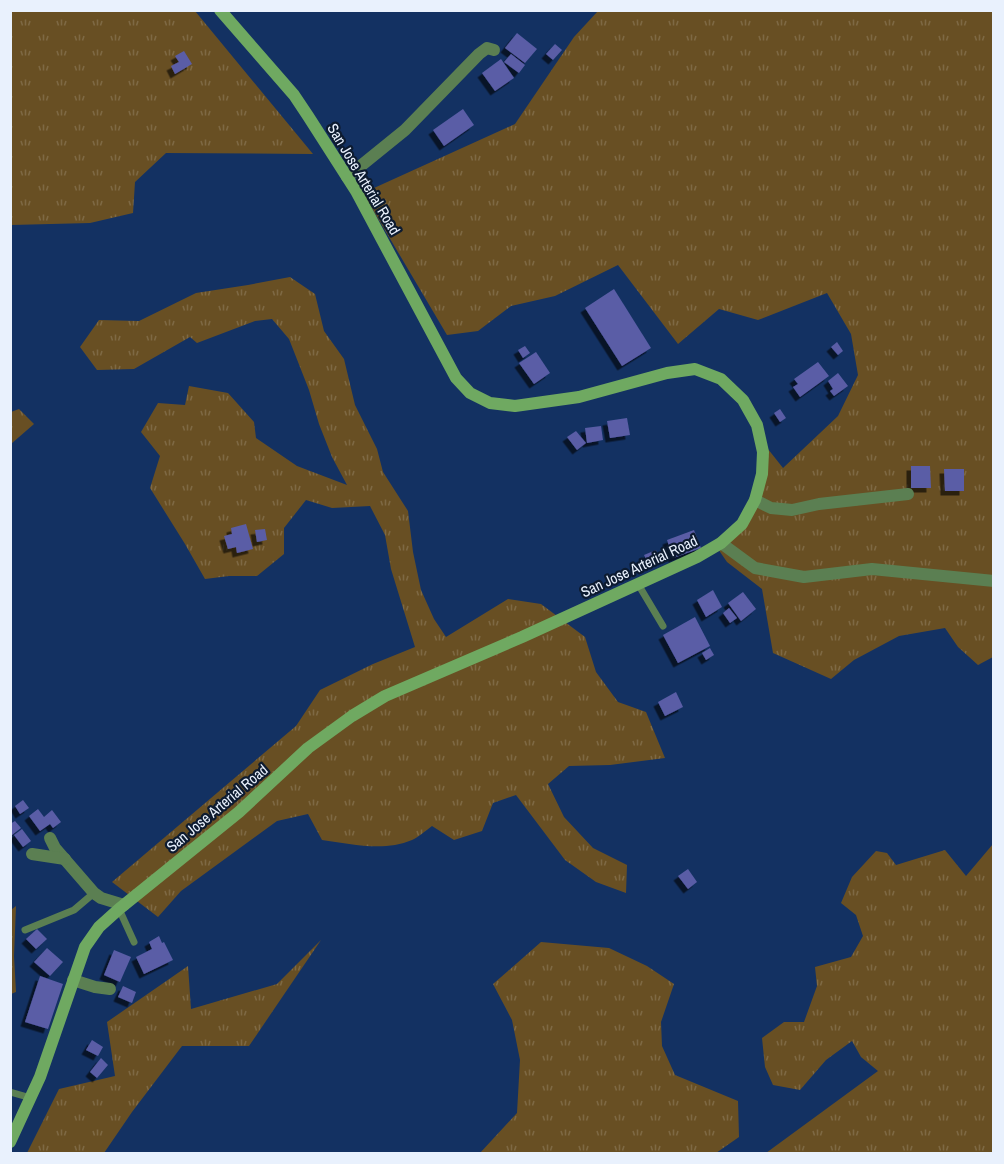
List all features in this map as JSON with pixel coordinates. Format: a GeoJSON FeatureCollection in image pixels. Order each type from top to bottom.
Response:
{"type":"FeatureCollection","features":[{"type":"Feature","properties":{"kind":"main road","name":"San Jose Arterial Road"},"geometry":{"type":"LineString","coordinates":[[10,1142],[40,1077],[85,947],[99,927],[121,907],[238,812],[308,748],[352,716],[385,696],[522,637],[697,557],[721,543],[742,524],[754,500],[762,474],[763,452],[757,425],[743,400],[721,379],[695,369],[667,373],[579,397],[515,405],[490,403],[470,393],[456,378],[356,191],[294,95],[222,11]]}},
{"type":"Feature","properties":{"kind":"street"},"geometry":{"type":"LineString","coordinates":[[347,177],[405,130],[479,54],[487,48],[494,50]]}},
{"type":"Feature","properties":{"kind":"street"},"geometry":{"type":"LineString","coordinates":[[754,500],[771,508],[792,510],[819,504],[908,494]]}},
{"type":"Feature","properties":{"kind":"street"},"geometry":{"type":"LineString","coordinates":[[721,543],[755,568],[804,577],[872,569],[993,581]]}},
{"type":"Feature","properties":{"kind":"street"},"geometry":{"type":"LineString","coordinates":[[50,838],[55,848],[94,893],[121,907]]}},
{"type":"Feature","properties":{"kind":"street"},"geometry":{"type":"LineString","coordinates":[[32,854],[65,859]]}},
{"type":"Feature","properties":{"kind":"street"},"geometry":{"type":"LineString","coordinates":[[74,980],[110,989]]}},
{"type":"Feature","properties":{"kind":"lane"},"geometry":{"type":"LineString","coordinates":[[638,584],[663,626]]}},
{"type":"Feature","properties":{"kind":"lane"},"geometry":{"type":"LineString","coordinates":[[25,930],[74,910],[94,893]]}},
{"type":"Feature","properties":{"kind":"lane"},"geometry":{"type":"LineString","coordinates":[[121,907],[134,942]]}},
{"type":"Feature","properties":{"kind":"lane"},"geometry":{"type":"LineString","coordinates":[[10,1092],[31,1098]]}},
{"type":"Feature","properties":{"kind":"green space"},"geometry":{"type":"Polygon","coordinates":[[[10,11],[195,11],[313,154],[166,153],[135,182],[133,213],[90,223],[11,225],[10,11]]]}},
{"type":"Feature","properties":{"kind":"green space"},"geometry":{"type":"Polygon","coordinates":[[[598,11],[993,11],[993,657],[978,665],[958,647],[945,628],[899,636],[854,660],[831,679],[773,653],[762,589],[727,562],[716,546],[755,500],[760,439],[783,468],[838,416],[858,375],[851,334],[827,293],[758,320],[719,309],[678,344],[618,265],[555,296],[511,306],[478,331],[447,335],[363,193],[515,124],[574,37],[598,11]]]}},
{"type":"Feature","properties":{"kind":"green space"},"geometry":{"type":"Polygon","coordinates":[[[290,277],[315,294],[324,331],[344,359],[355,405],[377,449],[383,472],[408,511],[421,590],[434,619],[446,637],[508,599],[541,604],[585,637],[596,672],[618,702],[646,712],[665,758],[610,765],[569,766],[548,784],[564,817],[593,848],[627,865],[626,893],[596,882],[565,860],[516,795],[493,803],[482,831],[454,840],[432,826],[415,839],[401,844],[356,845],[322,840],[308,814],[277,821],[181,891],[158,917],[112,882],[296,726],[320,690],[373,664],[415,647],[391,569],[385,535],[370,506],[332,508],[306,500],[284,528],[284,554],[257,576],[205,579],[150,488],[160,456],[141,432],[158,403],[185,405],[189,386],[228,393],[254,422],[256,438],[297,466],[347,485],[332,457],[289,339],[272,319],[255,321],[197,343],[190,337],[134,369],[97,370],[80,347],[99,320],[139,321],[196,293],[290,277]]]}},
{"type":"Feature","properties":{"kind":"green space"},"geometry":{"type":"Polygon","coordinates":[[[19,409],[34,424],[11,444],[11,412],[19,409]]]}},
{"type":"Feature","properties":{"kind":"green space"},"geometry":{"type":"Polygon","coordinates":[[[993,844],[993,1153],[766,1153],[878,1071],[861,1057],[852,1041],[826,1060],[800,1090],[773,1085],[765,1067],[762,1038],[784,1022],[804,1022],[817,986],[815,967],[851,957],[863,936],[856,915],[841,903],[852,877],[876,851],[887,853],[896,865],[945,850],[966,876],[993,844]]]}},
{"type":"Feature","properties":{"kind":"green space"},"geometry":{"type":"Polygon","coordinates":[[[16,906],[14,956],[16,992],[11,994],[11,910],[16,906]]]}},
{"type":"Feature","properties":{"kind":"green space"},"geometry":{"type":"Polygon","coordinates":[[[321,940],[249,1046],[182,1046],[104,1153],[27,1153],[59,1089],[115,1076],[107,1022],[188,966],[191,1009],[277,984],[321,940]]]}},
{"type":"Feature","properties":{"kind":"green space"},"geometry":{"type":"Polygon","coordinates":[[[541,942],[609,948],[647,966],[674,984],[661,1022],[662,1046],[675,1075],[738,1101],[739,1137],[716,1153],[480,1153],[517,1113],[520,1060],[512,1020],[493,984],[541,942]]]}},
{"type":"Feature","properties":{"kind":"building"},"geometry":{"type":"Polygon","coordinates":[[[517,33],[537,49],[525,63],[505,48],[517,33]]]}},
{"type":"Feature","properties":{"kind":"building"},"geometry":{"type":"Polygon","coordinates":[[[555,44],[562,50],[553,60],[546,54],[555,44]]]}},
{"type":"Feature","properties":{"kind":"building"},"geometry":{"type":"Polygon","coordinates":[[[184,51],[192,64],[175,74],[171,66],[179,62],[175,56],[184,51]]]}},
{"type":"Feature","properties":{"kind":"building"},"geometry":{"type":"Polygon","coordinates":[[[511,54],[525,65],[519,73],[504,62],[511,54]]]}},
{"type":"Feature","properties":{"kind":"building"},"geometry":{"type":"Polygon","coordinates":[[[501,59],[514,78],[495,91],[482,73],[501,59]]]}},
{"type":"Feature","properties":{"kind":"building"},"geometry":{"type":"Polygon","coordinates":[[[463,109],[474,125],[444,146],[433,130],[463,109]]]}},
{"type":"Feature","properties":{"kind":"building"},"geometry":{"type":"Polygon","coordinates":[[[614,289],[651,348],[622,366],[585,308],[614,289]]]}},
{"type":"Feature","properties":{"kind":"building"},"geometry":{"type":"Polygon","coordinates":[[[837,342],[843,351],[838,355],[831,347],[837,342]]]}},
{"type":"Feature","properties":{"kind":"building"},"geometry":{"type":"Polygon","coordinates":[[[525,346],[530,353],[523,358],[518,350],[525,346]]]}},
{"type":"Feature","properties":{"kind":"building"},"geometry":{"type":"Polygon","coordinates":[[[536,352],[550,373],[534,384],[519,363],[536,352]]]}},
{"type":"Feature","properties":{"kind":"building"},"geometry":{"type":"Polygon","coordinates":[[[818,362],[829,376],[800,397],[793,387],[798,384],[794,379],[818,362]]]}},
{"type":"Feature","properties":{"kind":"building"},"geometry":{"type":"Polygon","coordinates":[[[838,373],[848,386],[834,396],[830,391],[833,389],[828,381],[838,373]]]}},
{"type":"Feature","properties":{"kind":"building"},"geometry":{"type":"Polygon","coordinates":[[[780,409],[786,418],[780,422],[774,413],[780,409]]]}},
{"type":"Feature","properties":{"kind":"building"},"geometry":{"type":"Polygon","coordinates":[[[627,418],[630,435],[610,438],[607,421],[627,418]]]}},
{"type":"Feature","properties":{"kind":"building"},"geometry":{"type":"Polygon","coordinates":[[[601,426],[603,440],[587,443],[585,428],[601,426]]]}},
{"type":"Feature","properties":{"kind":"building"},"geometry":{"type":"Polygon","coordinates":[[[576,431],[586,443],[577,450],[567,437],[576,431]]]}},
{"type":"Feature","properties":{"kind":"building"},"geometry":{"type":"Polygon","coordinates":[[[911,466],[930,466],[931,488],[911,488],[911,466]]]}},
{"type":"Feature","properties":{"kind":"building"},"geometry":{"type":"Polygon","coordinates":[[[944,469],[964,469],[964,491],[945,491],[944,469]]]}},
{"type":"Feature","properties":{"kind":"building"},"geometry":{"type":"Polygon","coordinates":[[[246,524],[253,549],[237,553],[236,547],[228,549],[224,536],[232,534],[231,528],[246,524]]]}},
{"type":"Feature","properties":{"kind":"building"},"geometry":{"type":"Polygon","coordinates":[[[265,529],[267,540],[257,542],[255,530],[265,529]]]}},
{"type":"Feature","properties":{"kind":"building"},"geometry":{"type":"Polygon","coordinates":[[[694,530],[701,548],[673,558],[667,540],[694,530]]]}},
{"type":"Feature","properties":{"kind":"building"},"geometry":{"type":"Polygon","coordinates":[[[656,550],[660,560],[649,565],[644,555],[656,550]]]}},
{"type":"Feature","properties":{"kind":"building"},"geometry":{"type":"Polygon","coordinates":[[[713,590],[722,607],[706,617],[697,600],[713,590]]]}},
{"type":"Feature","properties":{"kind":"building"},"geometry":{"type":"Polygon","coordinates":[[[743,592],[756,609],[741,621],[728,603],[743,592]]]}},
{"type":"Feature","properties":{"kind":"building"},"geometry":{"type":"Polygon","coordinates":[[[729,608],[737,618],[730,623],[723,613],[729,608]]]}},
{"type":"Feature","properties":{"kind":"building"},"geometry":{"type":"Polygon","coordinates":[[[695,617],[710,646],[678,663],[663,635],[695,617]]]}},
{"type":"Feature","properties":{"kind":"building"},"geometry":{"type":"Polygon","coordinates":[[[710,648],[714,655],[706,660],[702,653],[710,648]]]}},
{"type":"Feature","properties":{"kind":"building"},"geometry":{"type":"Polygon","coordinates":[[[676,692],[683,707],[665,716],[658,702],[676,692]]]}},
{"type":"Feature","properties":{"kind":"building"},"geometry":{"type":"Polygon","coordinates":[[[23,800],[29,808],[20,814],[15,806],[23,800]]]}},
{"type":"Feature","properties":{"kind":"building"},"geometry":{"type":"Polygon","coordinates":[[[38,809],[44,817],[52,810],[61,822],[53,828],[50,824],[40,831],[29,816],[38,809]]]}},
{"type":"Feature","properties":{"kind":"building"},"geometry":{"type":"Polygon","coordinates":[[[15,821],[21,828],[12,835],[10,824],[15,821]]]}},
{"type":"Feature","properties":{"kind":"building"},"geometry":{"type":"Polygon","coordinates":[[[22,829],[31,841],[23,847],[14,835],[22,829]]]}},
{"type":"Feature","properties":{"kind":"building"},"geometry":{"type":"Polygon","coordinates":[[[688,869],[697,882],[688,889],[678,876],[688,869]]]}},
{"type":"Feature","properties":{"kind":"building"},"geometry":{"type":"Polygon","coordinates":[[[37,929],[47,939],[36,949],[26,939],[37,929]]]}},
{"type":"Feature","properties":{"kind":"building"},"geometry":{"type":"Polygon","coordinates":[[[159,936],[173,960],[144,974],[136,957],[152,949],[149,942],[159,936]]]}},
{"type":"Feature","properties":{"kind":"building"},"geometry":{"type":"Polygon","coordinates":[[[47,948],[63,962],[50,976],[34,962],[47,948]]]}},
{"type":"Feature","properties":{"kind":"building"},"geometry":{"type":"Polygon","coordinates":[[[114,950],[131,957],[120,982],[104,975],[114,950]]]}},
{"type":"Feature","properties":{"kind":"building"},"geometry":{"type":"Polygon","coordinates":[[[40,976],[63,984],[48,1029],[25,1022],[40,976]]]}},
{"type":"Feature","properties":{"kind":"building"},"geometry":{"type":"Polygon","coordinates":[[[123,986],[136,992],[132,1003],[118,997],[123,986]]]}},
{"type":"Feature","properties":{"kind":"building"},"geometry":{"type":"Polygon","coordinates":[[[92,1040],[103,1047],[98,1056],[86,1050],[92,1040]]]}},
{"type":"Feature","properties":{"kind":"building"},"geometry":{"type":"Polygon","coordinates":[[[101,1058],[108,1065],[97,1078],[90,1072],[101,1058]]]}}]}
